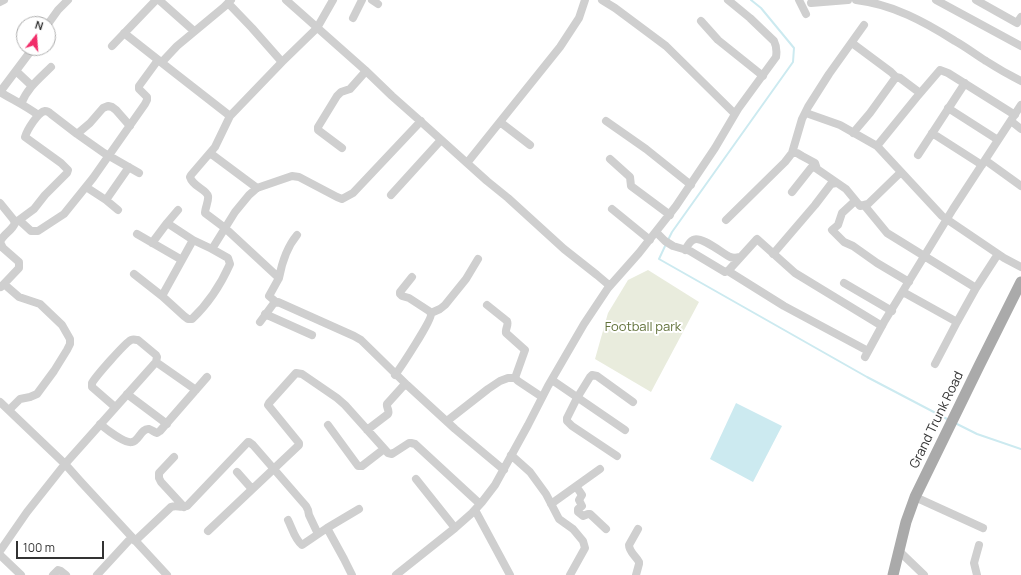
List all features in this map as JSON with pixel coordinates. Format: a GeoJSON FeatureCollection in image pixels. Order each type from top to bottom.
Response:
{"type":"FeatureCollection","features":[{"type":"Feature","properties":{"kind":"main road","name":"Grand Trunk Road"},"geometry":{"type":"LineString","coordinates":[[894,575],[906,522],[915,497],[1021,282]]}},
{"type":"Feature","properties":{"kind":"street"},"geometry":{"type":"LineString","coordinates":[[0,2],[4,0]]}},
{"type":"Feature","properties":{"kind":"street"},"geometry":{"type":"LineString","coordinates":[[54,16],[68,0]]}},
{"type":"Feature","properties":{"kind":"street"},"geometry":{"type":"LineString","coordinates":[[112,46],[158,0],[194,31]]}},
{"type":"Feature","properties":{"kind":"street"},"geometry":{"type":"LineString","coordinates":[[286,0],[564,249],[610,286]]}},
{"type":"Feature","properties":{"kind":"street"},"geometry":{"type":"LineString","coordinates":[[279,278],[225,228],[205,213],[208,196],[206,192],[195,185],[190,177],[210,153],[220,138],[230,116],[317,28],[333,0]]}},
{"type":"Feature","properties":{"kind":"street"},"geometry":{"type":"LineString","coordinates":[[353,18],[362,0]]}},
{"type":"Feature","properties":{"kind":"street"},"geometry":{"type":"LineString","coordinates":[[467,163],[560,47],[579,18],[585,0]]}},
{"type":"Feature","properties":{"kind":"street"},"geometry":{"type":"LineString","coordinates":[[396,575],[455,528],[477,507],[495,485],[584,324],[610,286],[650,240],[691,185],[716,148],[735,114],[776,57],[777,46],[774,41],[728,0]]}},
{"type":"Feature","properties":{"kind":"street"},"geometry":{"type":"LineString","coordinates":[[799,0],[806,14]]}},
{"type":"Feature","properties":{"kind":"street"},"geometry":{"type":"LineString","coordinates":[[810,3],[848,0]]}},
{"type":"Feature","properties":{"kind":"street"},"geometry":{"type":"LineString","coordinates":[[856,0],[878,4],[904,13],[955,41],[987,62],[1021,81]]}},
{"type":"Feature","properties":{"kind":"street"},"geometry":{"type":"LineString","coordinates":[[976,0],[1018,23],[1021,17]]}},
{"type":"Feature","properties":{"kind":"street"},"geometry":{"type":"LineString","coordinates":[[605,1],[666,46],[735,114]]}},
{"type":"Feature","properties":{"kind":"street"},"geometry":{"type":"LineString","coordinates":[[942,1],[1021,46]]}},
{"type":"Feature","properties":{"kind":"street"},"geometry":{"type":"LineString","coordinates":[[0,203],[17,221],[31,231],[38,231],[64,214],[93,178],[145,104],[147,100],[146,96],[138,86],[160,61],[226,2],[252,28],[282,62]]}},
{"type":"Feature","properties":{"kind":"street"},"geometry":{"type":"LineString","coordinates":[[701,21],[718,40],[763,76]]}},
{"type":"Feature","properties":{"kind":"street"},"geometry":{"type":"LineString","coordinates":[[726,220],[785,162],[792,153],[802,119],[808,107],[829,74],[864,25]]}},
{"type":"Feature","properties":{"kind":"street"},"geometry":{"type":"LineString","coordinates":[[124,33],[230,116]]}},
{"type":"Feature","properties":{"kind":"street"},"geometry":{"type":"LineString","coordinates":[[852,43],[896,77],[900,78],[920,93]]}},
{"type":"Feature","properties":{"kind":"street"},"geometry":{"type":"LineString","coordinates":[[27,56],[0,92],[38,114]]}},
{"type":"Feature","properties":{"kind":"street"},"geometry":{"type":"LineString","coordinates":[[21,104],[23,98],[32,86],[51,67]]}},
{"type":"Feature","properties":{"kind":"street"},"geometry":{"type":"LineString","coordinates":[[877,146],[940,70],[965,83],[1013,118],[1021,129]]}},
{"type":"Feature","properties":{"kind":"street"},"geometry":{"type":"LineString","coordinates":[[16,71],[32,86]]}},
{"type":"Feature","properties":{"kind":"street"},"geometry":{"type":"LineString","coordinates":[[342,148],[318,130],[318,127],[337,96],[341,92],[350,89],[366,72]]}},
{"type":"Feature","properties":{"kind":"street"},"geometry":{"type":"LineString","coordinates":[[854,133],[896,77]]}},
{"type":"Feature","properties":{"kind":"street"},"geometry":{"type":"LineString","coordinates":[[918,155],[965,83]]}},
{"type":"Feature","properties":{"kind":"street"},"geometry":{"type":"LineString","coordinates":[[728,270],[784,306],[867,354],[882,326],[947,220],[1021,105]]}},
{"type":"Feature","properties":{"kind":"street"},"geometry":{"type":"LineString","coordinates":[[77,134],[105,106],[112,107],[116,110],[130,126]]}},
{"type":"Feature","properties":{"kind":"street"},"geometry":{"type":"LineString","coordinates":[[948,108],[998,140]]}},
{"type":"Feature","properties":{"kind":"street"},"geometry":{"type":"LineString","coordinates":[[9,410],[20,399],[37,394],[54,371],[70,344],[70,339],[62,324],[50,313],[37,302],[19,296],[2,286],[20,266],[19,262],[3,248],[0,242],[2,238],[17,221],[34,209],[45,195],[67,173],[68,170],[25,136],[26,132],[38,114],[48,112],[109,156],[139,172]]}},
{"type":"Feature","properties":{"kind":"street"},"geometry":{"type":"LineString","coordinates":[[806,113],[840,125],[877,146],[942,216],[998,254],[1021,267]]}},
{"type":"Feature","properties":{"kind":"street"},"geometry":{"type":"LineString","coordinates":[[212,249],[235,212],[249,194],[257,188],[292,176],[299,177],[342,199],[353,193],[421,121]]}},
{"type":"Feature","properties":{"kind":"street"},"geometry":{"type":"LineString","coordinates":[[606,121],[646,149],[691,185]]}},
{"type":"Feature","properties":{"kind":"street"},"geometry":{"type":"LineString","coordinates":[[500,122],[530,145]]}},
{"type":"Feature","properties":{"kind":"street"},"geometry":{"type":"LineString","coordinates":[[932,133],[1021,186]]}},
{"type":"Feature","properties":{"kind":"street"},"geometry":{"type":"LineString","coordinates":[[391,196],[441,140]]}},
{"type":"Feature","properties":{"kind":"street"},"geometry":{"type":"LineString","coordinates":[[210,153],[257,188]]}},
{"type":"Feature","properties":{"kind":"street"},"geometry":{"type":"LineString","coordinates":[[792,153],[797,153],[815,163],[817,169],[846,189],[860,206],[868,204],[901,172]]}},
{"type":"Feature","properties":{"kind":"street"},"geometry":{"type":"LineString","coordinates":[[610,159],[630,177],[631,186],[670,214]]}},
{"type":"Feature","properties":{"kind":"street"},"geometry":{"type":"LineString","coordinates":[[106,200],[129,167]]}},
{"type":"Feature","properties":{"kind":"street"},"geometry":{"type":"LineString","coordinates":[[792,192],[811,168],[816,167]]}},
{"type":"Feature","properties":{"kind":"street"},"geometry":{"type":"LineString","coordinates":[[773,254],[831,184],[836,183]]}},
{"type":"Feature","properties":{"kind":"street"},"geometry":{"type":"LineString","coordinates":[[86,187],[118,210]]}},
{"type":"Feature","properties":{"kind":"street"},"geometry":{"type":"LineString","coordinates":[[855,201],[842,213],[838,225],[832,230],[844,242],[853,246],[877,263],[909,282]]}},
{"type":"Feature","properties":{"kind":"street"},"geometry":{"type":"LineString","coordinates":[[864,205],[887,233],[976,288]]}},
{"type":"Feature","properties":{"kind":"street"},"geometry":{"type":"LineString","coordinates":[[612,209],[650,240]]}},
{"type":"Feature","properties":{"kind":"street"},"geometry":{"type":"LineString","coordinates":[[152,243],[178,210]]}},
{"type":"Feature","properties":{"kind":"street"},"geometry":{"type":"LineString","coordinates":[[134,274],[188,319],[192,319],[196,316],[208,301],[226,273],[230,264],[228,258],[193,240],[167,223]]}},
{"type":"Feature","properties":{"kind":"street"},"geometry":{"type":"LineString","coordinates":[[656,232],[665,241],[673,246],[690,251],[725,272],[757,239],[795,273],[882,326]]}},
{"type":"Feature","properties":{"kind":"street"},"geometry":{"type":"LineString","coordinates":[[137,234],[182,260]]}},
{"type":"Feature","properties":{"kind":"street"},"geometry":{"type":"LineString","coordinates":[[297,235],[290,242],[281,264],[279,278],[269,296],[276,302],[360,340],[395,375],[504,470]]}},
{"type":"Feature","properties":{"kind":"street"},"geometry":{"type":"LineString","coordinates":[[685,250],[693,240],[697,239],[707,243],[730,257],[740,257]]}},
{"type":"Feature","properties":{"kind":"street"},"geometry":{"type":"LineString","coordinates":[[162,296],[193,240]]}},
{"type":"Feature","properties":{"kind":"street"},"geometry":{"type":"LineString","coordinates":[[936,364],[976,288],[998,254]]}},
{"type":"Feature","properties":{"kind":"street"},"geometry":{"type":"LineString","coordinates":[[395,375],[424,328],[431,313],[444,305],[466,279],[478,259]]}},
{"type":"Feature","properties":{"kind":"street"},"geometry":{"type":"LineString","coordinates":[[412,276],[400,294],[409,298],[431,313]]}},
{"type":"Feature","properties":{"kind":"street"},"geometry":{"type":"LineString","coordinates":[[844,283],[892,311]]}},
{"type":"Feature","properties":{"kind":"street"},"geometry":{"type":"LineString","coordinates":[[903,292],[957,322]]}},
{"type":"Feature","properties":{"kind":"street"},"geometry":{"type":"LineString","coordinates":[[260,322],[276,302]]}},
{"type":"Feature","properties":{"kind":"street"},"geometry":{"type":"LineString","coordinates":[[487,305],[507,321],[508,324],[506,334],[525,350],[515,378]]}},
{"type":"Feature","properties":{"kind":"street"},"geometry":{"type":"LineString","coordinates":[[265,314],[312,335]]}},
{"type":"Feature","properties":{"kind":"street"},"geometry":{"type":"LineString","coordinates":[[0,551],[27,512],[66,464],[156,362],[156,355],[138,340],[130,341],[108,364],[91,385],[115,407]]}},
{"type":"Feature","properties":{"kind":"street"},"geometry":{"type":"LineString","coordinates":[[156,362],[196,390]]}},
{"type":"Feature","properties":{"kind":"street"},"geometry":{"type":"LineString","coordinates":[[208,531],[298,447],[299,443],[268,405],[296,373],[302,374],[337,398],[389,454],[392,454],[409,443],[415,444],[477,507],[510,575]]}},
{"type":"Feature","properties":{"kind":"street"},"geometry":{"type":"LineString","coordinates":[[617,456],[572,426],[567,421],[567,418],[577,398],[592,375],[597,376],[633,402]]}},
{"type":"Feature","properties":{"kind":"street"},"geometry":{"type":"LineString","coordinates":[[100,424],[116,436],[130,443],[134,442],[144,430],[149,429],[157,433],[167,424],[207,377]]}},
{"type":"Feature","properties":{"kind":"street"},"geometry":{"type":"LineString","coordinates":[[446,421],[500,380],[508,378],[515,378],[542,398]]}},
{"type":"Feature","properties":{"kind":"street"},"geometry":{"type":"LineString","coordinates":[[552,380],[625,430]]}},
{"type":"Feature","properties":{"kind":"street"},"geometry":{"type":"LineString","coordinates":[[367,430],[389,413],[387,407],[388,404],[405,384]]}},
{"type":"Feature","properties":{"kind":"street"},"geometry":{"type":"LineString","coordinates":[[127,394],[167,424]]}},
{"type":"Feature","properties":{"kind":"street"},"geometry":{"type":"LineString","coordinates":[[0,402],[66,464],[167,575]]}},
{"type":"Feature","properties":{"kind":"street"},"geometry":{"type":"LineString","coordinates":[[328,425],[358,466],[362,466],[384,449]]}},
{"type":"Feature","properties":{"kind":"street"},"geometry":{"type":"LineString","coordinates":[[97,575],[134,539],[171,507],[187,506],[248,442],[251,442],[306,506],[318,534]]}},
{"type":"Feature","properties":{"kind":"street"},"geometry":{"type":"LineString","coordinates":[[512,455],[530,472],[546,494],[559,519],[573,529],[583,541],[585,548],[570,575]]}},
{"type":"Feature","properties":{"kind":"street"},"geometry":{"type":"LineString","coordinates":[[174,457],[159,473],[158,478],[184,507]]}},
{"type":"Feature","properties":{"kind":"street"},"geometry":{"type":"LineString","coordinates":[[550,504],[600,469]]}},
{"type":"Feature","properties":{"kind":"street"},"geometry":{"type":"LineString","coordinates":[[237,472],[252,489]]}},
{"type":"Feature","properties":{"kind":"street"},"geometry":{"type":"LineString","coordinates":[[416,479],[455,528]]}},
{"type":"Feature","properties":{"kind":"street"},"geometry":{"type":"LineString","coordinates":[[576,486],[582,495],[579,500],[582,506],[578,512],[583,516],[591,514],[606,529]]}},
{"type":"Feature","properties":{"kind":"street"},"geometry":{"type":"LineString","coordinates":[[915,497],[983,528]]}},
{"type":"Feature","properties":{"kind":"street"},"geometry":{"type":"LineString","coordinates":[[288,520],[297,539],[302,545],[327,528],[359,510]]}},
{"type":"Feature","properties":{"kind":"street"},"geometry":{"type":"LineString","coordinates":[[327,528],[352,575]]}},
{"type":"Feature","properties":{"kind":"street"},"geometry":{"type":"LineString","coordinates":[[636,575],[639,562],[628,547],[638,529]]}},
{"type":"Feature","properties":{"kind":"street"},"geometry":{"type":"LineString","coordinates":[[978,575],[974,563],[979,545]]}},
{"type":"Feature","properties":{"kind":"street"},"geometry":{"type":"LineString","coordinates":[[900,551],[924,575]]}},
{"type":"Feature","properties":{"kind":"street"},"geometry":{"type":"LineString","coordinates":[[0,555],[21,575]]}},
{"type":"Feature","properties":{"kind":"street"},"geometry":{"type":"LineString","coordinates":[[53,575],[58,570],[66,575]]}},
{"type":"Feature","properties":{"kind":"green space","name":"Football park"},"geometry":{"type":"Polygon","coordinates":[[[648,270],[699,302],[651,392],[595,359],[608,313],[628,280],[648,270]]]}},
{"type":"Feature","properties":{"kind":"water"},"geometry":{"type":"Polygon","coordinates":[[[736,403],[782,426],[753,482],[710,459],[736,403]]]}},
{"type":"Feature","properties":{"kind":"waterway"},"geometry":{"type":"LineString","coordinates":[[668,240],[672,232],[793,62],[794,48],[761,8],[751,0]]}},
{"type":"Feature","properties":{"kind":"waterway"},"geometry":{"type":"LineString","coordinates":[[666,244],[659,259],[867,377],[949,420]]}},
{"type":"Feature","properties":{"kind":"waterway"},"geometry":{"type":"LineString","coordinates":[[955,423],[977,434],[1021,449]]}}]}
